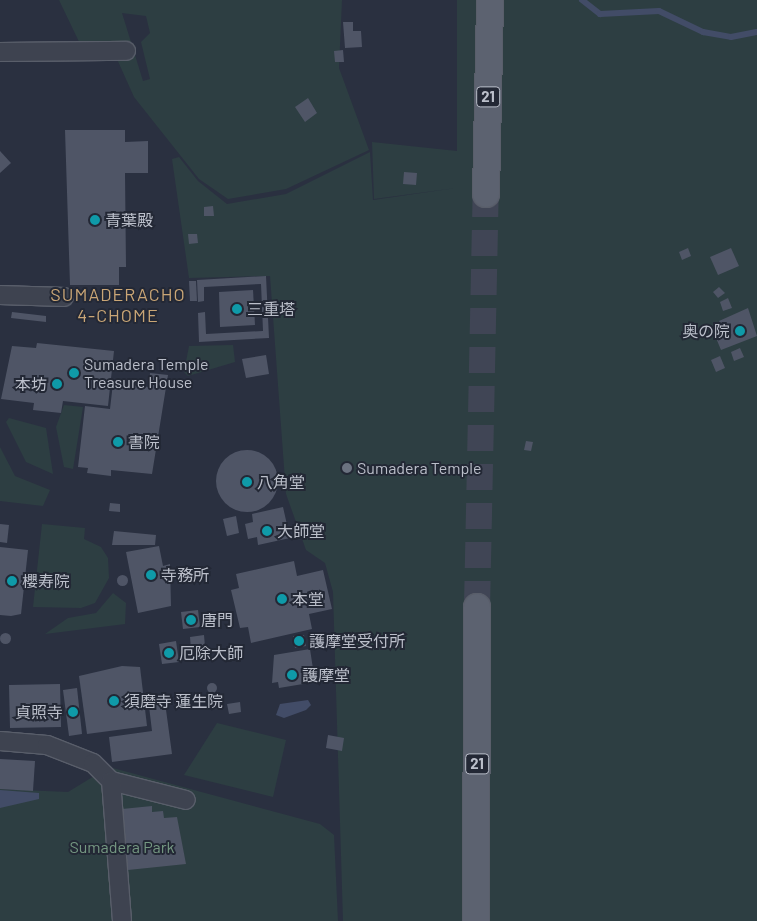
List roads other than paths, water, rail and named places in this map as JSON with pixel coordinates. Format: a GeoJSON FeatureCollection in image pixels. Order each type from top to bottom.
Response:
{"type":"FeatureCollection","features":[{"type":"Feature","properties":{"kind":"main road","name":"21"},"geometry":{"type":"LineString","coordinates":[[486,194],[490,0]]}},
{"type":"Feature","properties":{"kind":"main road","name":"21"},"geometry":{"type":"LineString","coordinates":[[476,921],[478,607]]}},
{"type":"Feature","properties":{"kind":"street"},"geometry":{"type":"LineString","coordinates":[[0,52],[126,51]]}},
{"type":"Feature","properties":{"kind":"street"},"geometry":{"type":"LineString","coordinates":[[0,296],[64,297]]}},
{"type":"Feature","properties":{"kind":"street"},"geometry":{"type":"LineString","coordinates":[[0,741],[47,745],[93,763],[110,781],[186,800]]}},
{"type":"Feature","properties":{"kind":"street"},"geometry":{"type":"LineString","coordinates":[[110,781],[122,921]]}},
{"type":"Feature","properties":{"kind":"water"},"geometry":{"type":"Polygon","coordinates":[[[308,700],[311,705],[306,710],[284,718],[276,715],[280,704],[308,700]]]}},
{"type":"Feature","properties":{"kind":"water"},"geometry":{"type":"Polygon","coordinates":[[[0,790],[39,793],[39,799],[0,808],[0,790]]]}},
{"type":"Feature","properties":{"kind":"waterway"},"geometry":{"type":"LineString","coordinates":[[582,0],[600,14],[659,11],[703,32],[731,37],[757,32]]}},
{"type":"Feature","properties":{"kind":"tunnel"},"geometry":{"type":"LineString","coordinates":[[477,607],[486,194]]}},
{"type":"Feature","properties":{"kind":"place","name":"青葉殿"},"geometry":{"type":"Point","coordinates":[95,220]}},
{"type":"Feature","properties":{"kind":"place","name":"三重塔"},"geometry":{"type":"Point","coordinates":[237,309]}},
{"type":"Feature","properties":{"kind":"place","name":"奥の院"},"geometry":{"type":"Point","coordinates":[740,331]}},
{"type":"Feature","properties":{"kind":"place","name":"Sumadera Temple Treasure House"},"geometry":{"type":"Point","coordinates":[74,373]}},
{"type":"Feature","properties":{"kind":"place","name":"本坊"},"geometry":{"type":"Point","coordinates":[57,384]}},
{"type":"Feature","properties":{"kind":"place","name":"書院"},"geometry":{"type":"Point","coordinates":[118,442]}},
{"type":"Feature","properties":{"kind":"place","name":"Sumadera Temple"},"geometry":{"type":"Point","coordinates":[347,468]}},
{"type":"Feature","properties":{"kind":"place","name":"八角堂"},"geometry":{"type":"Point","coordinates":[247,482]}},
{"type":"Feature","properties":{"kind":"place","name":"大師堂"},"geometry":{"type":"Point","coordinates":[267,531]}},
{"type":"Feature","properties":{"kind":"place","name":"寺務所"},"geometry":{"type":"Point","coordinates":[151,575]}},
{"type":"Feature","properties":{"kind":"place","name":"櫻寿院"},"geometry":{"type":"Point","coordinates":[12,581]}},
{"type":"Feature","properties":{"kind":"place","name":"本堂"},"geometry":{"type":"Point","coordinates":[282,599]}},
{"type":"Feature","properties":{"kind":"place","name":"唐門"},"geometry":{"type":"Point","coordinates":[191,620]}},
{"type":"Feature","properties":{"kind":"place","name":"護摩堂受付所"},"geometry":{"type":"Point","coordinates":[299,641]}},
{"type":"Feature","properties":{"kind":"place","name":"厄除大師"},"geometry":{"type":"Point","coordinates":[169,653]}},
{"type":"Feature","properties":{"kind":"place","name":"護摩堂"},"geometry":{"type":"Point","coordinates":[292,675]}},
{"type":"Feature","properties":{"kind":"place","name":"須磨寺 蓮生院"},"geometry":{"type":"Point","coordinates":[114,701]}},
{"type":"Feature","properties":{"kind":"place","name":"貞照寺"},"geometry":{"type":"Point","coordinates":[73,712]}},
{"type":"Feature","properties":{"kind":"district","name":"SUMADERACHO 4-CHOME"},"geometry":{"type":"Point","coordinates":[118,305]}},
{"type":"Feature","properties":{"kind":"park label","name":"Sumadera Park"},"geometry":{"type":"Point","coordinates":[122,847]}}]}
